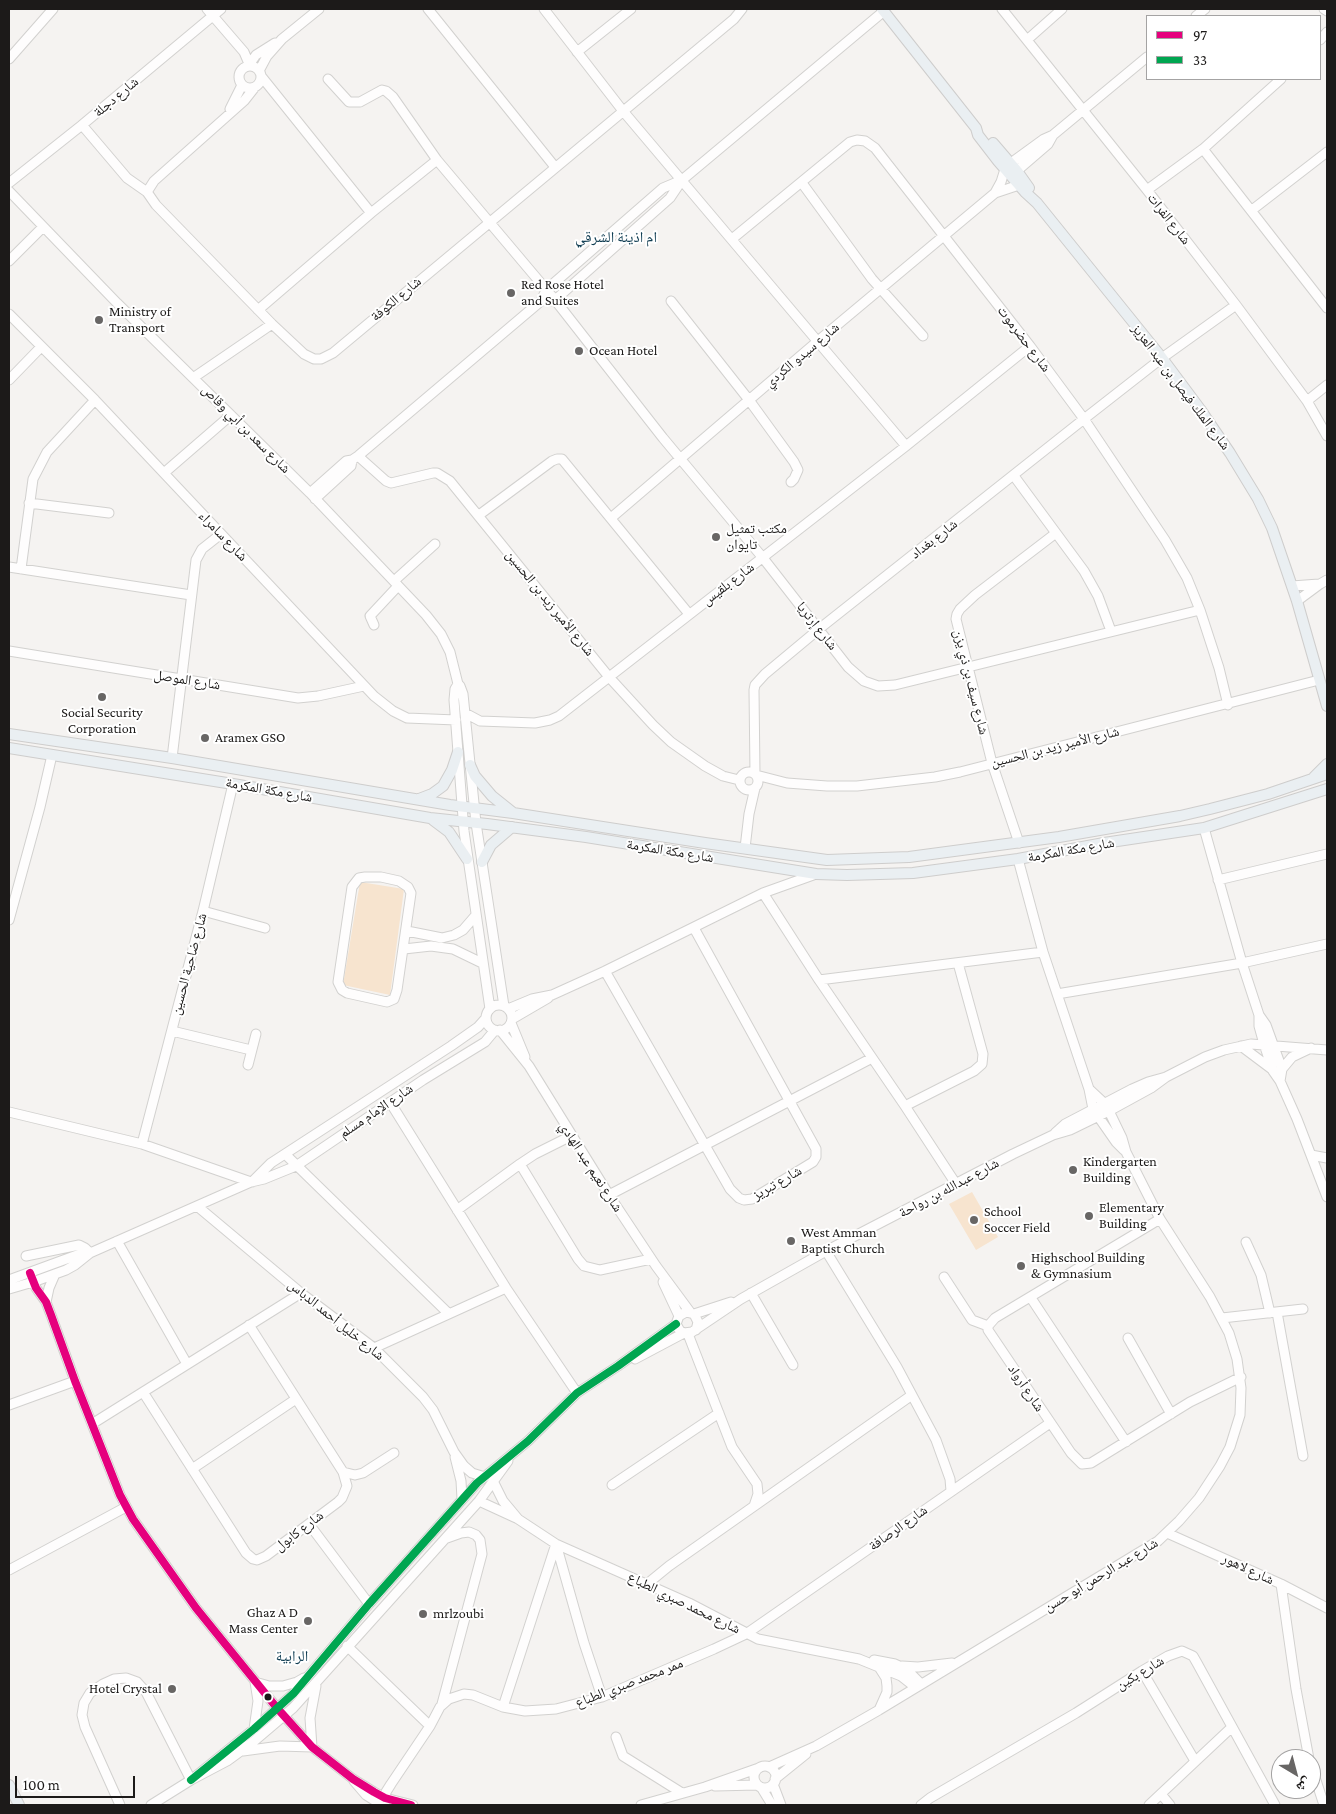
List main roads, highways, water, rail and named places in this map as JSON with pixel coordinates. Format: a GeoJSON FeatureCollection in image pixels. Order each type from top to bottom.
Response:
{"type":"FeatureCollection","features":[{"type":"Feature","properties":{"kind":"main road","name":"شارع الملك فيصل بن عبد العزيز"},"geometry":{"type":"LineString","coordinates":[[883,10],[976,128],[982,131],[1037,203],[1162,358],[1210,422],[1258,499],[1272,528],[1297,601],[1327,706]]}},
{"type":"Feature","properties":{"kind":"main road","name":"شارع الملك فيصل بن عبد العزيز"},"geometry":{"type":"LineString","coordinates":[[1011,170],[1019,185],[1037,203]]}},
{"type":"Feature","properties":{"kind":"main road","name":"شارع مكة المكرمة"},"geometry":{"type":"LineString","coordinates":[[9,734],[172,758],[474,809],[513,813],[827,860],[909,857],[1019,843],[1180,816],[1268,794],[1327,774]]}},
{"type":"Feature","properties":{"kind":"main road","name":"شارع مكة المكرمة"},"geometry":{"type":"LineString","coordinates":[[9,748],[430,818],[586,837],[816,874],[869,875],[913,873],[1018,859],[1104,843],[1204,828],[1327,789]]}},
{"type":"Feature","properties":{"kind":"main road"},"geometry":{"type":"LineString","coordinates":[[419,799],[432,794],[443,786],[452,770],[458,752]]}},
{"type":"Feature","properties":{"kind":"main road"},"geometry":{"type":"LineString","coordinates":[[1307,782],[1327,764]]}},
{"type":"Feature","properties":{"kind":"main road"},"geometry":{"type":"LineString","coordinates":[[470,765],[475,776],[492,796],[513,813]]}},
{"type":"Feature","properties":{"kind":"main road"},"geometry":{"type":"LineString","coordinates":[[430,818],[449,832],[467,859]]}},
{"type":"Feature","properties":{"kind":"main road"},"geometry":{"type":"LineString","coordinates":[[482,862],[495,840],[512,827]]}},
{"type":"Feature","properties":{"kind":"main road"},"geometry":{"type":"LineString","coordinates":[[9,1785],[19,1805]]}},
{"type":"Feature","properties":{"kind":"place","name":"Red Rose Hotel and Suites"},"geometry":{"type":"Point","coordinates":[511,293]}},
{"type":"Feature","properties":{"kind":"place","name":"Ministry of Transport"},"geometry":{"type":"Point","coordinates":[99,320]}},
{"type":"Feature","properties":{"kind":"place","name":"Ocean Hotel"},"geometry":{"type":"Point","coordinates":[579,351]}},
{"type":"Feature","properties":{"kind":"place","name":"مكتب تمثيل تايوان"},"geometry":{"type":"Point","coordinates":[716,537]}},
{"type":"Feature","properties":{"kind":"place","name":"Social Security Corporation"},"geometry":{"type":"Point","coordinates":[102,697]}},
{"type":"Feature","properties":{"kind":"place","name":"Aramex GSO"},"geometry":{"type":"Point","coordinates":[205,738]}},
{"type":"Feature","properties":{"kind":"place","name":"Kindergarten Building"},"geometry":{"type":"Point","coordinates":[1073,1170]}},
{"type":"Feature","properties":{"kind":"place","name":"Elementary Building"},"geometry":{"type":"Point","coordinates":[1089,1216]}},
{"type":"Feature","properties":{"kind":"place","name":"School Soccer Field"},"geometry":{"type":"Point","coordinates":[974,1220]}},
{"type":"Feature","properties":{"kind":"place","name":"West Amman Baptist Church"},"geometry":{"type":"Point","coordinates":[791,1241]}},
{"type":"Feature","properties":{"kind":"place","name":"Highschool Building & Gymnasium"},"geometry":{"type":"Point","coordinates":[1021,1266]}},
{"type":"Feature","properties":{"kind":"place","name":"mrlzoubi"},"geometry":{"type":"Point","coordinates":[423,1614]}},
{"type":"Feature","properties":{"kind":"place","name":"Ghaz A D Mass Center"},"geometry":{"type":"Point","coordinates":[308,1621]}},
{"type":"Feature","properties":{"kind":"place","name":"Hotel Crystal"},"geometry":{"type":"Point","coordinates":[172,1689]}},
{"type":"Feature","properties":{"kind":"district","name":"ام اذينة الشرقي"},"geometry":{"type":"Point","coordinates":[616,237]}},
{"type":"Feature","properties":{"kind":"district","name":"الرابية"},"geometry":{"type":"Point","coordinates":[292,1656]}}]}
